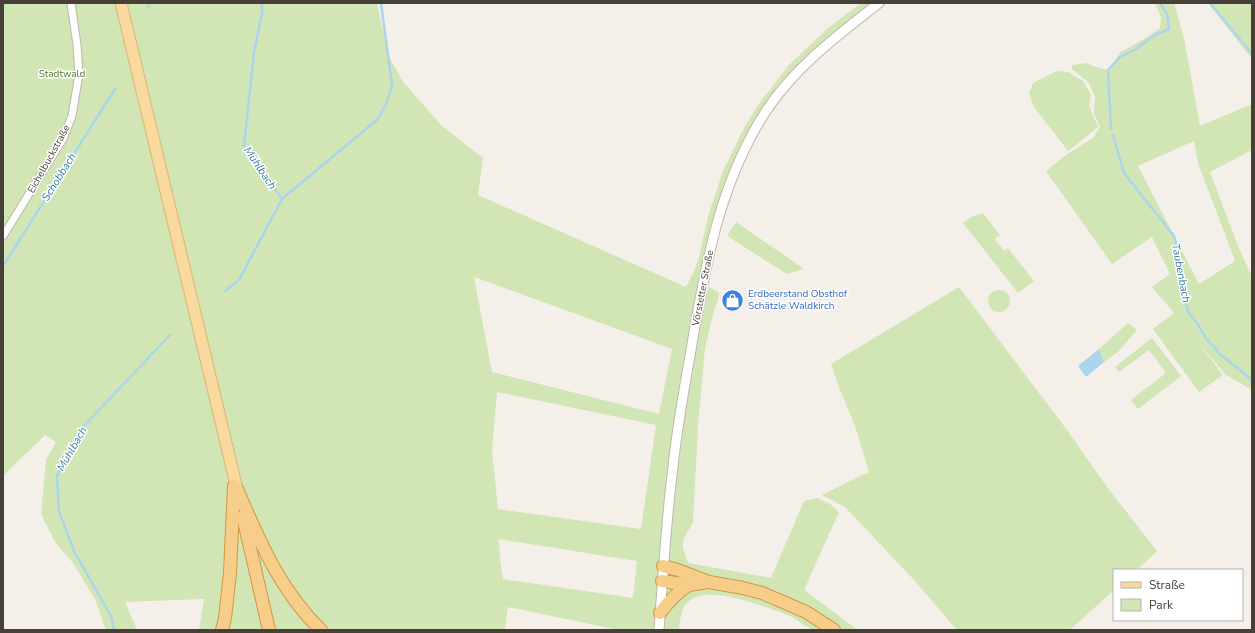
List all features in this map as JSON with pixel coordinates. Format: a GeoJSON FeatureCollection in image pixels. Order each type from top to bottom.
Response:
{"type":"FeatureCollection","features":[{"type":"Feature","properties":{"kind":"highway"},"geometry":{"type":"LineString","coordinates":[[222,630],[225,618],[230,573],[231,530],[235,483]]}},
{"type":"Feature","properties":{"kind":"highway"},"geometry":{"type":"LineString","coordinates":[[235,483],[269,630]]}},
{"type":"Feature","properties":{"kind":"highway"},"geometry":{"type":"LineString","coordinates":[[235,483],[267,556],[280,580],[297,604],[321,630]]}},
{"type":"Feature","properties":{"kind":"highway"},"geometry":{"type":"LineString","coordinates":[[663,566],[678,570],[708,582],[762,593],[806,612],[834,630]]}},
{"type":"Feature","properties":{"kind":"highway"},"geometry":{"type":"LineString","coordinates":[[662,581],[689,585],[708,582]]}},
{"type":"Feature","properties":{"kind":"highway"},"geometry":{"type":"LineString","coordinates":[[660,613],[672,597],[689,585]]}},
{"type":"Feature","properties":{"kind":"main road"},"geometry":{"type":"LineString","coordinates":[[121,3],[235,483]]}},
{"type":"Feature","properties":{"kind":"street","name":"Eichelbuckstraße"},"geometry":{"type":"LineString","coordinates":[[3,236],[63,139],[72,116],[79,74],[77,45],[71,3]]}},
{"type":"Feature","properties":{"kind":"street","name":"Vörstetter Straße"},"geometry":{"type":"LineString","coordinates":[[659,630],[663,566],[679,419],[700,296],[718,218],[731,177],[752,135],[767,110],[786,86],[814,56],[878,4]]}},
{"type":"Feature","properties":{"kind":"green space","name":"Stadtwald"},"geometry":{"type":"Polygon","coordinates":[[[3,3],[377,3],[388,55],[404,83],[442,126],[483,158],[478,195],[686,287],[699,257],[709,213],[723,171],[745,126],[761,101],[789,65],[827,29],[861,3],[887,3],[830,48],[812,65],[787,93],[775,108],[754,140],[730,192],[720,227],[707,286],[718,292],[719,297],[705,348],[698,426],[693,523],[683,542],[684,551],[689,563],[771,578],[804,501],[817,498],[830,504],[839,512],[804,590],[858,630],[815,630],[807,627],[794,618],[760,605],[731,597],[706,595],[696,597],[688,602],[681,615],[679,630],[619,630],[508,607],[505,630],[199,630],[204,599],[125,602],[137,630],[106,630],[95,599],[73,563],[55,542],[41,514],[46,460],[56,442],[45,435],[3,476],[3,3]],[[474,277],[492,372],[659,414],[672,349],[474,277]],[[497,392],[492,450],[498,509],[641,529],[656,425],[497,392]],[[499,539],[503,579],[633,598],[637,561],[499,539]]]}},
{"type":"Feature","properties":{"kind":"green space"},"geometry":{"type":"Polygon","coordinates":[[[1155,3],[1174,3],[1184,38],[1200,126],[1252,104],[1252,150],[1210,172],[1238,246],[1252,277],[1252,390],[1226,375],[1198,342],[1223,375],[1199,392],[1153,329],[1174,313],[1152,287],[1170,274],[1152,237],[1112,264],[1046,171],[1066,155],[1093,138],[1100,127],[1094,113],[1095,97],[1089,83],[1072,69],[1072,65],[1087,63],[1092,66],[1108,70],[1121,52],[1160,28],[1161,18],[1155,3]],[[1194,141],[1138,166],[1199,284],[1235,261],[1198,163],[1194,141]]]}},
{"type":"Feature","properties":{"kind":"green space"},"geometry":{"type":"Polygon","coordinates":[[[1208,3],[1252,3],[1252,59],[1208,3]]]}},
{"type":"Feature","properties":{"kind":"green space"},"geometry":{"type":"Polygon","coordinates":[[[1057,71],[1068,72],[1083,81],[1091,95],[1089,106],[1098,127],[1068,151],[1034,107],[1029,93],[1033,83],[1057,71]]]}},
{"type":"Feature","properties":{"kind":"green space"},"geometry":{"type":"Polygon","coordinates":[[[983,213],[1000,235],[995,239],[1004,251],[1008,248],[1034,281],[1018,293],[963,223],[971,217],[983,213]]]}},
{"type":"Feature","properties":{"kind":"green space"},"geometry":{"type":"Polygon","coordinates":[[[736,222],[804,269],[787,274],[727,236],[736,222]]]}},
{"type":"Feature","properties":{"kind":"green space"},"geometry":{"type":"Polygon","coordinates":[[[959,287],[1067,430],[1107,487],[1157,551],[1138,569],[1113,569],[1113,591],[1070,630],[957,630],[913,579],[845,507],[822,495],[869,472],[855,426],[831,364],[959,287]]]}},
{"type":"Feature","properties":{"kind":"green space"},"geometry":{"type":"Polygon","coordinates":[[[999,290],[1007,293],[1010,301],[1007,309],[999,312],[991,309],[988,301],[991,293],[999,290]]]}},
{"type":"Feature","properties":{"kind":"green space"},"geometry":{"type":"Polygon","coordinates":[[[1128,323],[1137,330],[1119,351],[1104,362],[1099,349],[1128,323]]]}},
{"type":"Feature","properties":{"kind":"green space"},"geometry":{"type":"Polygon","coordinates":[[[1152,338],[1181,376],[1138,409],[1131,400],[1166,373],[1149,350],[1119,372],[1115,367],[1152,338]]]}},
{"type":"Feature","properties":{"kind":"water"},"geometry":{"type":"Polygon","coordinates":[[[1099,349],[1104,362],[1086,377],[1078,366],[1099,349]]]}},
{"type":"Feature","properties":{"kind":"waterway","name":"Schobbach"},"geometry":{"type":"LineString","coordinates":[[148,7],[150,3]]}},
{"type":"Feature","properties":{"kind":"waterway","name":"Mühlbach"},"geometry":{"type":"LineString","coordinates":[[225,291],[239,280],[282,199],[244,146],[254,52],[262,13],[262,3]]}},
{"type":"Feature","properties":{"kind":"waterway"},"geometry":{"type":"LineString","coordinates":[[282,199],[378,119],[387,102],[392,85],[381,3]]}},
{"type":"Feature","properties":{"kind":"waterway","name":"Taubenbach"},"geometry":{"type":"LineString","coordinates":[[1111,129],[1108,70],[1120,57],[1136,49],[1155,35],[1169,29],[1167,14],[1160,3]]}},
{"type":"Feature","properties":{"kind":"waterway"},"geometry":{"type":"LineString","coordinates":[[1210,3],[1252,54]]}},
{"type":"Feature","properties":{"kind":"waterway","name":"Schobbach"},"geometry":{"type":"LineString","coordinates":[[3,266],[115,89]]}},
{"type":"Feature","properties":{"kind":"waterway","name":"Taubenbach"},"geometry":{"type":"LineString","coordinates":[[1113,135],[1124,173],[1174,236],[1177,247],[1180,276],[1188,312],[1197,323],[1205,337],[1220,354],[1252,380]]}},
{"type":"Feature","properties":{"kind":"waterway","name":"Mühlbach"},"geometry":{"type":"LineString","coordinates":[[114,630],[111,616],[74,551],[59,511],[57,476],[82,428],[170,335]]}},
{"type":"Feature","properties":{"kind":"place","name":"Erdbeerstand Obsthof Schätzle Waldkirch"},"geometry":{"type":"Point","coordinates":[732,300]}}]}
